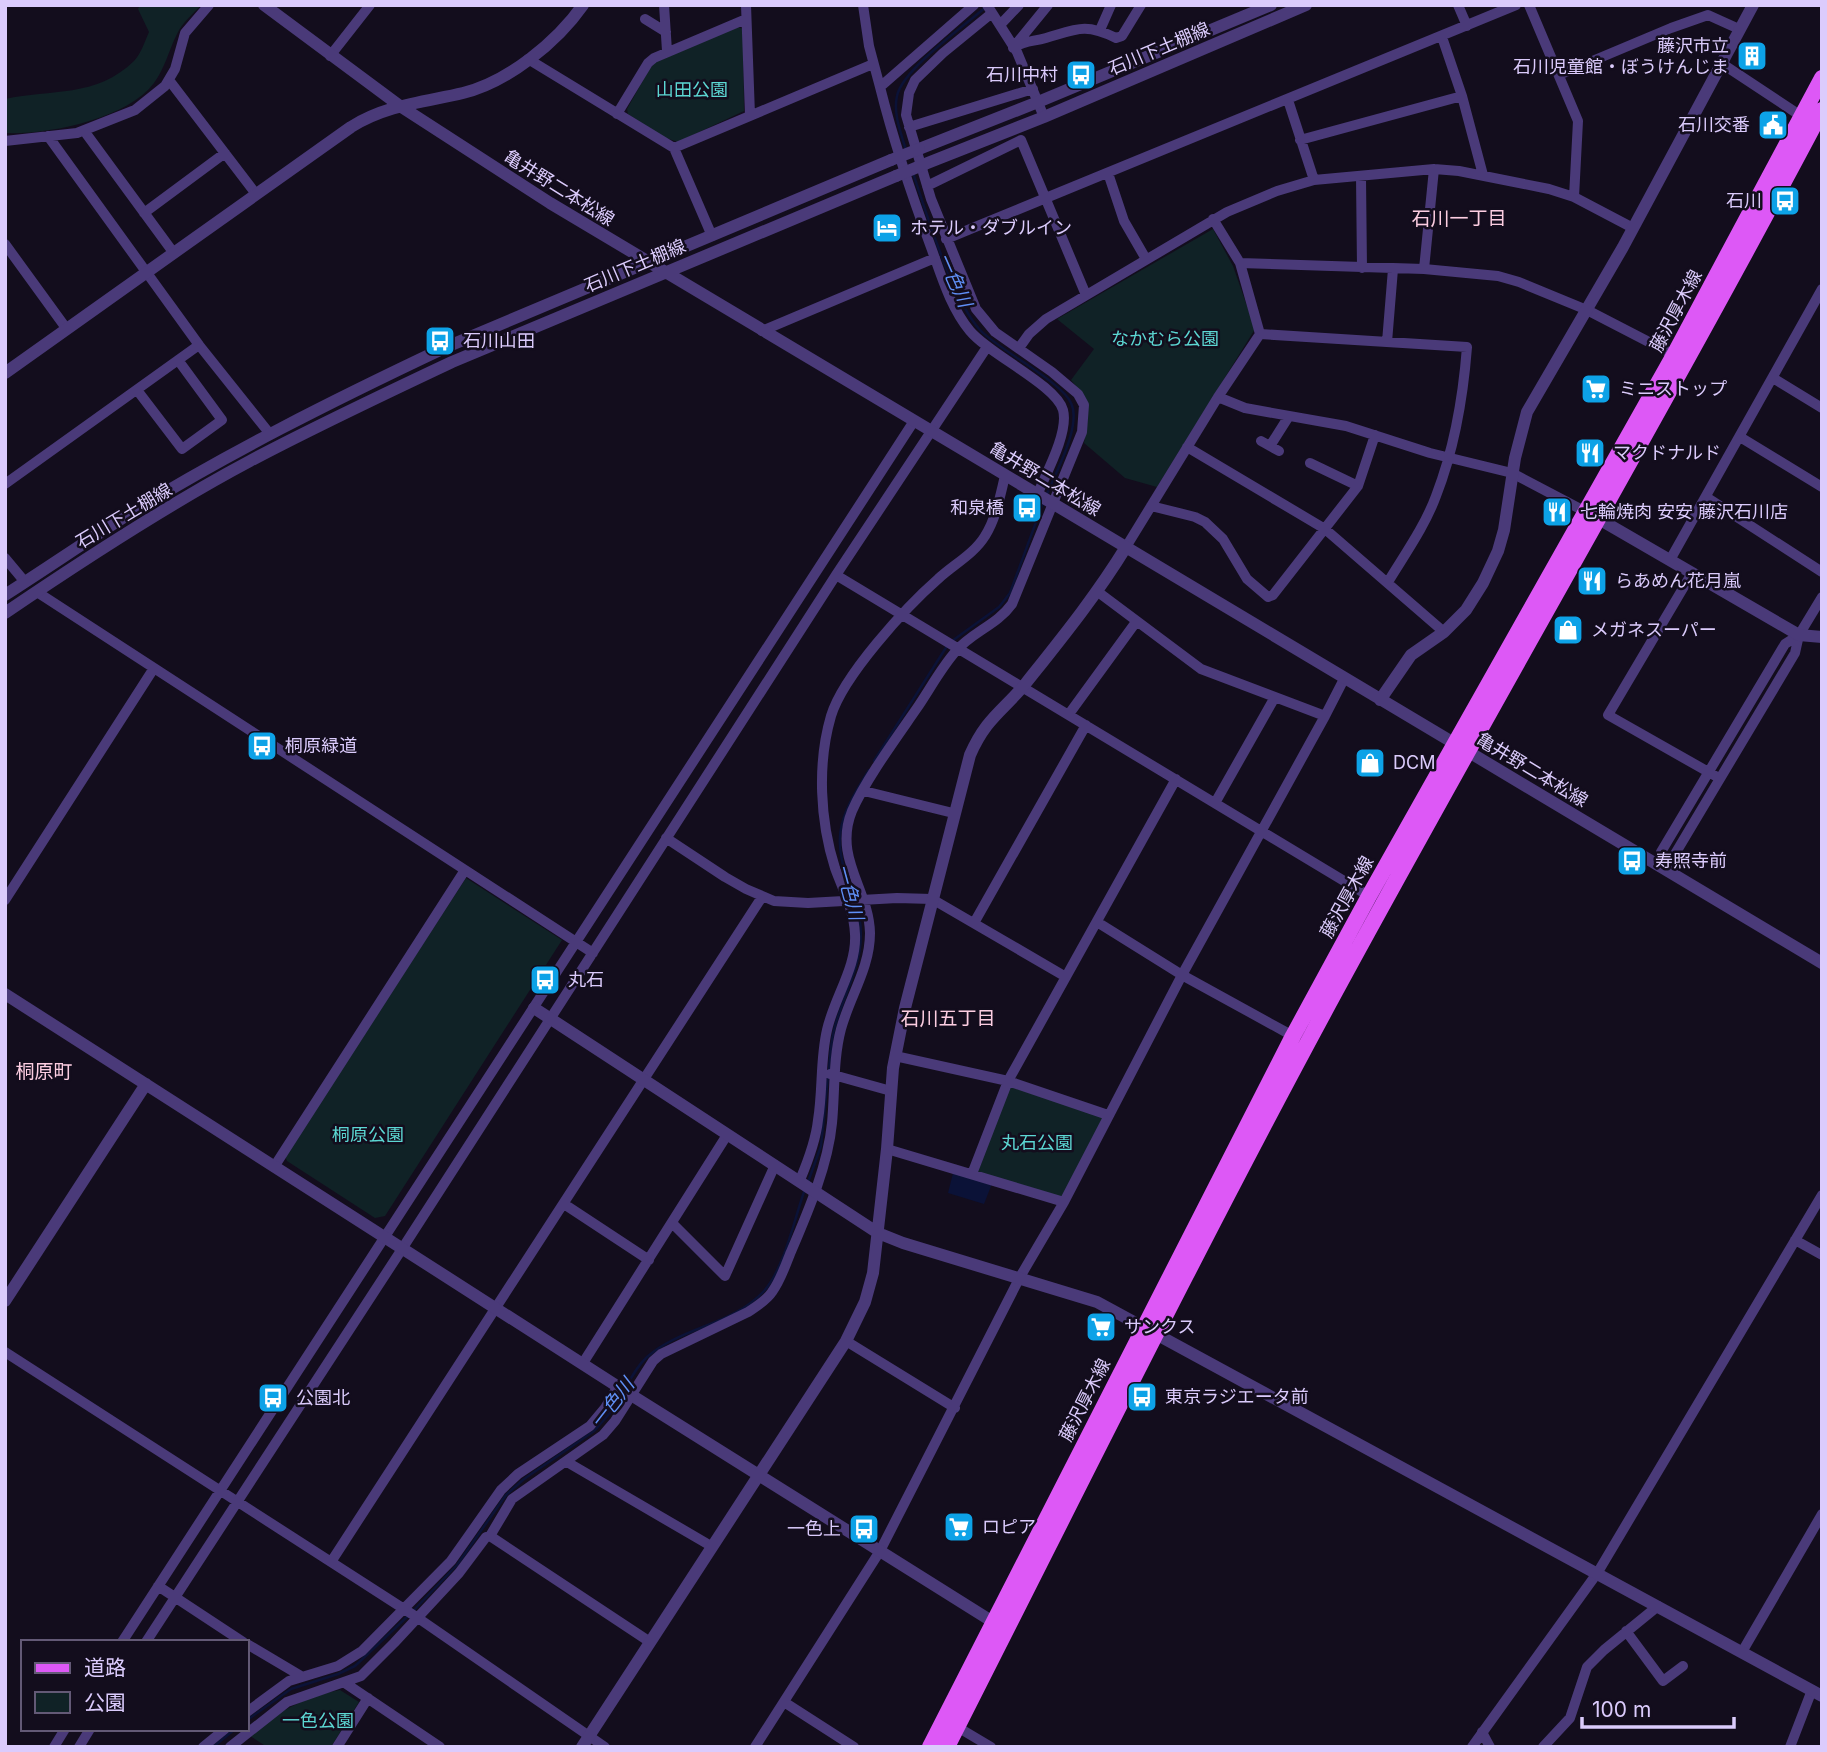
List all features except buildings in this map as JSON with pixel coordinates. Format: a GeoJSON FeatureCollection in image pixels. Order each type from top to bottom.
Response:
{"type":"FeatureCollection","features":[{"type":"Feature","properties":{"kind":"main road","name":"藤沢厚木線"},"geometry":{"type":"LineString","coordinates":[[930,1747],[950,1723],[1151,1331],[1333,996],[1462,748],[1815,120],[1822,78]]}},
{"type":"Feature","properties":{"kind":"main road","name":"藤沢厚木線"},"geometry":{"type":"LineString","coordinates":[[1592,515],[1674,355],[1815,120]]}},
{"type":"Feature","properties":{"kind":"main road","name":"藤沢厚木線"},"geometry":{"type":"LineString","coordinates":[[1151,1331],[1293,1036],[1369,896],[1462,748]]}},
{"type":"Feature","properties":{"kind":"main road","name":"藤沢厚木線"},"geometry":{"type":"LineString","coordinates":[[947,1747],[950,1723]]}},
{"type":"Feature","properties":{"kind":"street"},"geometry":{"type":"LineString","coordinates":[[5,141],[85,132],[135,110],[157,94],[169,80],[175,69],[185,33],[209,5]]}},
{"type":"Feature","properties":{"kind":"street","name":"亀井野二本松線"},"geometry":{"type":"LineString","coordinates":[[264,5],[400,106],[550,203],[1822,963]]}},
{"type":"Feature","properties":{"kind":"street"},"geometry":{"type":"LineString","coordinates":[[330,56],[370,5]]}},
{"type":"Feature","properties":{"kind":"street"},"geometry":{"type":"LineString","coordinates":[[5,373],[351,127],[377,113],[466,92],[487,84],[528,59],[560,34],[583,5]]}},
{"type":"Feature","properties":{"kind":"street"},"geometry":{"type":"LineString","coordinates":[[664,5],[667,51]]}},
{"type":"Feature","properties":{"kind":"street"},"geometry":{"type":"LineString","coordinates":[[746,5],[750,115]]}},
{"type":"Feature","properties":{"kind":"street"},"geometry":{"type":"LineString","coordinates":[[807,1185],[828,1147],[841,1028],[867,958],[870,930],[846,846],[852,811],[952,647],[996,621],[1012,604],[1045,500],[1065,422],[1063,411],[1054,396],[987,347],[971,333],[958,313],[935,258],[897,150],[873,64],[863,5]]}},
{"type":"Feature","properties":{"kind":"street"},"geometry":{"type":"LineString","coordinates":[[880,87],[974,5]]}},
{"type":"Feature","properties":{"kind":"street"},"geometry":{"type":"LineString","coordinates":[[1000,25],[1019,5]]}},
{"type":"Feature","properties":{"kind":"street"},"geometry":{"type":"LineString","coordinates":[[1013,48],[1048,5]]}},
{"type":"Feature","properties":{"kind":"street"},"geometry":{"type":"LineString","coordinates":[[1100,30],[1111,5]]}},
{"type":"Feature","properties":{"kind":"street"},"geometry":{"type":"LineString","coordinates":[[1013,48],[1026,40],[1046,38],[1077,28],[1100,30],[1116,38],[1122,36],[1140,5]]}},
{"type":"Feature","properties":{"kind":"street","name":"石川下土棚線"},"geometry":{"type":"LineString","coordinates":[[5,595],[121,519],[270,434],[444,348],[891,160],[1038,103],[1271,5]]}},
{"type":"Feature","properties":{"kind":"street","name":"石川下土棚線"},"geometry":{"type":"LineString","coordinates":[[5,613],[155,517],[272,450],[452,362],[1044,117],[1306,5]]}},
{"type":"Feature","properties":{"kind":"street"},"geometry":{"type":"LineString","coordinates":[[1458,5],[1467,26]]}},
{"type":"Feature","properties":{"kind":"street"},"geometry":{"type":"LineString","coordinates":[[946,239],[1517,5]]}},
{"type":"Feature","properties":{"kind":"street"},"geometry":{"type":"LineString","coordinates":[[1529,5],[1578,121],[1574,197]]}},
{"type":"Feature","properties":{"kind":"street"},"geometry":{"type":"LineString","coordinates":[[1380,700],[1411,654],[1444,632],[1466,610],[1491,569],[1504,530],[1512,473],[1527,412],[1633,228],[1753,5]]}},
{"type":"Feature","properties":{"kind":"street"},"geometry":{"type":"LineString","coordinates":[[1044,117],[1013,48],[989,9],[915,80],[906,105],[909,127],[927,186],[946,239],[983,320],[995,332],[1069,384],[1084,405],[1082,432],[1045,500]]}},
{"type":"Feature","properties":{"kind":"street"},"geometry":{"type":"LineString","coordinates":[[1559,75],[1709,15],[1739,29]]}},
{"type":"Feature","properties":{"kind":"street"},"geometry":{"type":"LineString","coordinates":[[645,19],[666,32]]}},
{"type":"Feature","properties":{"kind":"street"},"geometry":{"type":"LineString","coordinates":[[617,114],[648,63],[667,51],[746,19]]}},
{"type":"Feature","properties":{"kind":"street"},"geometry":{"type":"LineString","coordinates":[[1441,37],[1462,96],[1483,175]]}},
{"type":"Feature","properties":{"kind":"street"},"geometry":{"type":"LineString","coordinates":[[528,59],[674,148],[712,236]]}},
{"type":"Feature","properties":{"kind":"street"},"geometry":{"type":"LineString","coordinates":[[1721,63],[1815,120]]}},
{"type":"Feature","properties":{"kind":"street"},"geometry":{"type":"LineString","coordinates":[[674,148],[873,64]]}},
{"type":"Feature","properties":{"kind":"street"},"geometry":{"type":"LineString","coordinates":[[169,80],[256,194]]}},
{"type":"Feature","properties":{"kind":"street"},"geometry":{"type":"LineString","coordinates":[[909,127],[1033,89]]}},
{"type":"Feature","properties":{"kind":"street"},"geometry":{"type":"LineString","coordinates":[[1300,141],[1462,96]]}},
{"type":"Feature","properties":{"kind":"street"},"geometry":{"type":"LineString","coordinates":[[1288,100],[1314,180]]}},
{"type":"Feature","properties":{"kind":"street"},"geometry":{"type":"LineString","coordinates":[[85,132],[173,252]]}},
{"type":"Feature","properties":{"kind":"street"},"geometry":{"type":"LineString","coordinates":[[48,136],[144,272],[270,434]]}},
{"type":"Feature","properties":{"kind":"street"},"geometry":{"type":"LineString","coordinates":[[927,186],[1021,140],[1086,295]]}},
{"type":"Feature","properties":{"kind":"street"},"geometry":{"type":"LineString","coordinates":[[144,213],[225,153]]}},
{"type":"Feature","properties":{"kind":"street"},"geometry":{"type":"LineString","coordinates":[[1019,348],[1046,318],[1213,219],[1277,191],[1314,180],[1434,169],[1483,175],[1574,197],[1633,228]]}},
{"type":"Feature","properties":{"kind":"street"},"geometry":{"type":"LineString","coordinates":[[1424,270],[1434,169]]}},
{"type":"Feature","properties":{"kind":"street"},"geometry":{"type":"LineString","coordinates":[[1108,173],[1124,221],[1146,260]]}},
{"type":"Feature","properties":{"kind":"street"},"geometry":{"type":"LineString","coordinates":[[1361,177],[1362,268]]}},
{"type":"Feature","properties":{"kind":"street"},"geometry":{"type":"LineString","coordinates":[[585,1741],[846,1341],[868,1293],[878,1233],[895,1056],[953,813],[970,755],[979,734],[990,719],[1023,686],[1098,592],[1260,334],[1240,263],[1213,219]]}},
{"type":"Feature","properties":{"kind":"street"},"geometry":{"type":"LineString","coordinates":[[5,244],[66,328]]}},
{"type":"Feature","properties":{"kind":"street"},"geometry":{"type":"LineString","coordinates":[[762,331],[935,258]]}},
{"type":"Feature","properties":{"kind":"street"},"geometry":{"type":"LineString","coordinates":[[1240,263],[1424,270],[1498,276],[1587,310],[1674,355]]}},
{"type":"Feature","properties":{"kind":"street"},"geometry":{"type":"LineString","coordinates":[[1387,342],[1393,269]]}},
{"type":"Feature","properties":{"kind":"street"},"geometry":{"type":"LineString","coordinates":[[1670,560],[1822,289]]}},
{"type":"Feature","properties":{"kind":"street"},"geometry":{"type":"LineString","coordinates":[[1260,334],[1467,347],[1463,399],[1457,429],[1436,497],[1388,582]]}},
{"type":"Feature","properties":{"kind":"street"},"geometry":{"type":"LineString","coordinates":[[5,484],[199,345]]}},
{"type":"Feature","properties":{"kind":"street"},"geometry":{"type":"LineString","coordinates":[[147,1640],[836,575],[987,347]]}},
{"type":"Feature","properties":{"kind":"street"},"geometry":{"type":"LineString","coordinates":[[137,390],[182,449],[222,420],[178,360]]}},
{"type":"Feature","properties":{"kind":"street"},"geometry":{"type":"LineString","coordinates":[[1773,378],[1822,408]]}},
{"type":"Feature","properties":{"kind":"street"},"geometry":{"type":"LineString","coordinates":[[1218,397],[1245,408],[1334,424],[1430,453],[1512,473],[1592,515],[1799,635],[1822,638]]}},
{"type":"Feature","properties":{"kind":"street"},"geometry":{"type":"LineString","coordinates":[[1270,446],[1289,416]]}},
{"type":"Feature","properties":{"kind":"street"},"geometry":{"type":"LineString","coordinates":[[123,1640],[914,421]]}},
{"type":"Feature","properties":{"kind":"street"},"geometry":{"type":"LineString","coordinates":[[1151,506],[1205,522],[1223,539],[1247,579],[1268,597],[1273,595],[1358,486],[1376,435]]}},
{"type":"Feature","properties":{"kind":"street"},"geometry":{"type":"LineString","coordinates":[[1740,437],[1822,487]]}},
{"type":"Feature","properties":{"kind":"street"},"geometry":{"type":"LineString","coordinates":[[1187,447],[1325,528],[1444,632]]}},
{"type":"Feature","properties":{"kind":"street"},"geometry":{"type":"LineString","coordinates":[[1310,463],[1358,486]]}},
{"type":"Feature","properties":{"kind":"street"},"geometry":{"type":"LineString","coordinates":[[234,1743],[287,1702],[361,1676],[373,1665],[412,1614],[500,1490],[518,1474],[590,1426],[661,1354],[742,1316],[761,1304],[778,1283],[802,1224],[818,1120],[827,1028],[855,947],[854,926],[835,867],[825,821],[822,779],[827,732],[843,689],[901,616],[939,578],[980,543],[990,526],[1005,476]]}},
{"type":"Feature","properties":{"kind":"street"},"geometry":{"type":"LineString","coordinates":[[1706,497],[1822,572]]}},
{"type":"Feature","properties":{"kind":"street"},"geometry":{"type":"LineString","coordinates":[[5,558],[25,582]]}},
{"type":"Feature","properties":{"kind":"street"},"geometry":{"type":"LineString","coordinates":[[1692,573],[1608,715],[1714,775]]}},
{"type":"Feature","properties":{"kind":"street"},"geometry":{"type":"LineString","coordinates":[[836,575],[1369,896]]}},
{"type":"Feature","properties":{"kind":"street"},"geometry":{"type":"LineString","coordinates":[[37,592],[593,953]]}},
{"type":"Feature","properties":{"kind":"street"},"geometry":{"type":"LineString","coordinates":[[1098,592],[1201,669],[1325,716]]}},
{"type":"Feature","properties":{"kind":"street"},"geometry":{"type":"LineString","coordinates":[[1660,867],[1661,852],[1714,775],[1785,644],[1799,635],[1822,597]]}},
{"type":"Feature","properties":{"kind":"street"},"geometry":{"type":"LineString","coordinates":[[1069,714],[1136,622]]}},
{"type":"Feature","properties":{"kind":"street"},"geometry":{"type":"LineString","coordinates":[[5,900],[154,668]]}},
{"type":"Feature","properties":{"kind":"street"},"geometry":{"type":"LineString","coordinates":[[755,1747],[880,1551],[1020,1277],[1064,1202],[1182,975],[1344,679]]}},
{"type":"Feature","properties":{"kind":"street"},"geometry":{"type":"LineString","coordinates":[[1215,803],[1275,697]]}},
{"type":"Feature","properties":{"kind":"street"},"geometry":{"type":"LineString","coordinates":[[974,923],[1086,724]]}},
{"type":"Feature","properties":{"kind":"street"},"geometry":{"type":"LineString","coordinates":[[972,1174],[1008,1081],[1176,779]]}},
{"type":"Feature","properties":{"kind":"street"},"geometry":{"type":"LineString","coordinates":[[863,790],[953,813]]}},
{"type":"Feature","properties":{"kind":"street"},"geometry":{"type":"LineString","coordinates":[[666,838],[725,877],[762,897],[785,903],[932,899],[1066,977]]}},
{"type":"Feature","properties":{"kind":"street"},"geometry":{"type":"LineString","coordinates":[[274,1167],[465,870]]}},
{"type":"Feature","properties":{"kind":"street"},"geometry":{"type":"LineString","coordinates":[[331,1562],[762,897]]}},
{"type":"Feature","properties":{"kind":"street"},"geometry":{"type":"LineString","coordinates":[[1097,922],[1182,975],[1293,1036]]}},
{"type":"Feature","properties":{"kind":"street"},"geometry":{"type":"LineString","coordinates":[[5,994],[384,1238],[999,1625]]}},
{"type":"Feature","properties":{"kind":"street"},"geometry":{"type":"LineString","coordinates":[[534,1008],[878,1233],[1097,1302],[1817,1693],[1790,1747]]}},
{"type":"Feature","properties":{"kind":"street"},"geometry":{"type":"LineString","coordinates":[[895,1056],[1008,1081],[1108,1115]]}},
{"type":"Feature","properties":{"kind":"street"},"geometry":{"type":"LineString","coordinates":[[821,1072],[891,1091]]}},
{"type":"Feature","properties":{"kind":"street"},"geometry":{"type":"LineString","coordinates":[[5,1301],[146,1084]]}},
{"type":"Feature","properties":{"kind":"street"},"geometry":{"type":"LineString","coordinates":[[583,1363],[727,1135]]}},
{"type":"Feature","properties":{"kind":"street"},"geometry":{"type":"LineString","coordinates":[[887,1149],[1064,1202]]}},
{"type":"Feature","properties":{"kind":"street"},"geometry":{"type":"LineString","coordinates":[[672,1223],[725,1276],[775,1165]]}},
{"type":"Feature","properties":{"kind":"street"},"geometry":{"type":"LineString","coordinates":[[1472,1747],[1598,1572],[1822,1195]]}},
{"type":"Feature","properties":{"kind":"street"},"geometry":{"type":"LineString","coordinates":[[564,1204],[649,1260]]}},
{"type":"Feature","properties":{"kind":"street"},"geometry":{"type":"LineString","coordinates":[[1795,1240],[1822,1255]]}},
{"type":"Feature","properties":{"kind":"street"},"geometry":{"type":"LineString","coordinates":[[846,1341],[955,1408]]}},
{"type":"Feature","properties":{"kind":"street"},"geometry":{"type":"LineString","coordinates":[[5,1352],[412,1614],[585,1741],[605,1747]]}},
{"type":"Feature","properties":{"kind":"street"},"geometry":{"type":"LineString","coordinates":[[248,1711],[280,1687],[301,1676],[338,1667],[354,1658],[412,1614],[460,1573],[486,1537],[490,1536],[512,1499],[603,1435],[625,1390]]}},
{"type":"Feature","properties":{"kind":"street"},"geometry":{"type":"LineString","coordinates":[[567,1462],[711,1546]]}},
{"type":"Feature","properties":{"kind":"street"},"geometry":{"type":"LineString","coordinates":[[1742,1652],[1819,1526],[1822,1514]]}},
{"type":"Feature","properties":{"kind":"street"},"geometry":{"type":"LineString","coordinates":[[490,1536],[650,1642]]}},
{"type":"Feature","properties":{"kind":"street"},"geometry":{"type":"LineString","coordinates":[[158,1586],[240,1640]]}},
{"type":"Feature","properties":{"kind":"street"},"geometry":{"type":"LineString","coordinates":[[1543,1747],[1570,1718],[1587,1667],[1658,1606]]}},
{"type":"Feature","properties":{"kind":"street"},"geometry":{"type":"LineString","coordinates":[[1626,1631],[1663,1681],[1683,1667]]}},
{"type":"Feature","properties":{"kind":"street"},"geometry":{"type":"LineString","coordinates":[[248,1645],[301,1676]]}},
{"type":"Feature","properties":{"kind":"street"},"geometry":{"type":"LineString","coordinates":[[345,1683],[440,1747]]}},
{"type":"Feature","properties":{"kind":"street"},"geometry":{"type":"LineString","coordinates":[[337,1747],[368,1698]]}},
{"type":"Feature","properties":{"kind":"street"},"geometry":{"type":"LineString","coordinates":[[784,1702],[854,1747]]}},
{"type":"Feature","properties":{"kind":"street"},"geometry":{"type":"LineString","coordinates":[[950,1723],[991,1747]]}},
{"type":"Feature","properties":{"kind":"street"},"geometry":{"type":"LineString","coordinates":[[54,1747],[64,1731]]}},
{"type":"Feature","properties":{"kind":"street"},"geometry":{"type":"LineString","coordinates":[[79,1747],[89,1731]]}},
{"type":"Feature","properties":{"kind":"street"},"geometry":{"type":"LineString","coordinates":[[203,1747],[223,1731]]}},
{"type":"Feature","properties":{"kind":"street"},"geometry":{"type":"LineString","coordinates":[[1482,1732],[1490,1747]]}},
{"type":"Feature","properties":{"kind":"street"},"geometry":{"type":"LineString","coordinates":[[234,1743],[251,1747]]}},
{"type":"Feature","properties":{"kind":"green space"},"geometry":{"type":"Polygon","coordinates":[[[140,5],[201,5],[179,30],[158,77],[142,96],[106,115],[64,128],[5,133],[5,99],[89,87],[119,73],[134,61],[149,32],[138,9],[140,5]]]}},
{"type":"Feature","properties":{"kind":"green space","name":"山田公園"},"geometry":{"type":"Polygon","coordinates":[[[738,27],[743,29],[744,111],[678,142],[663,137],[628,114],[627,109],[650,68],[658,60],[738,27]]]}},
{"type":"Feature","properties":{"kind":"green space","name":"なかむら公園"},"geometry":{"type":"Polygon","coordinates":[[[1213,229],[1233,266],[1255,329],[1157,487],[1125,478],[1084,443],[1086,403],[1071,380],[1094,349],[1057,319],[1213,229]]]}},
{"type":"Feature","properties":{"kind":"green space","name":"桐原公園"},"geometry":{"type":"Polygon","coordinates":[[[466,878],[562,940],[385,1216],[375,1218],[287,1161],[285,1156],[466,878]]]}},
{"type":"Feature","properties":{"kind":"green space","name":"丸石公園"},"geometry":{"type":"Polygon","coordinates":[[[1008,1081],[1108,1115],[1064,1202],[972,1174],[1008,1081]]]}},
{"type":"Feature","properties":{"kind":"green space","name":"一色公園"},"geometry":{"type":"Polygon","coordinates":[[[340,1690],[359,1702],[331,1747],[267,1747],[247,1734],[303,1701],[340,1690]]]}},
{"type":"Feature","properties":{"kind":"shaded area"},"geometry":{"type":"Polygon","coordinates":[[[954,1169],[993,1181],[984,1204],[948,1193],[954,1169]]]}},
{"type":"Feature","properties":{"kind":"waterway","name":"一色川"},"geometry":{"type":"LineString","coordinates":[[906,150],[896,110],[901,85],[922,61],[986,7]]}},
{"type":"Feature","properties":{"kind":"waterway","name":"一色川"},"geometry":{"type":"LineString","coordinates":[[913,173],[950,278],[970,317],[989,338],[1056,386],[1071,403],[1071,436],[1047,494]]}},
{"type":"Feature","properties":{"kind":"waterway","name":"一色川"},"geometry":{"type":"LineString","coordinates":[[952,641],[999,607],[1010,593],[1043,503]]}},
{"type":"Feature","properties":{"kind":"waterway","name":"一色川"},"geometry":{"type":"LineString","coordinates":[[874,761],[947,646]]}},
{"type":"Feature","properties":{"kind":"waterway","name":"一色川"},"geometry":{"type":"LineString","coordinates":[[854,897],[842,860],[840,832],[850,804],[869,770]]}},
{"type":"Feature","properties":{"kind":"waterway","name":"一色川"},"geometry":{"type":"LineString","coordinates":[[829,1070],[834,1031],[859,951],[861,936],[856,903]]}},
{"type":"Feature","properties":{"kind":"waterway","name":"一色川"},"geometry":{"type":"LineString","coordinates":[[808,1182],[821,1146],[828,1076]]}},
{"type":"Feature","properties":{"kind":"waterway","name":"一色川"},"geometry":{"type":"LineString","coordinates":[[626,1387],[647,1357],[661,1347],[737,1311],[764,1291],[783,1257],[804,1192]]}},
{"type":"Feature","properties":{"kind":"waterway","name":"一色川"},"geometry":{"type":"LineString","coordinates":[[414,1610],[457,1565],[506,1495],[524,1479],[594,1431],[610,1413],[622,1393]]}},
{"type":"Feature","properties":{"kind":"waterway","name":"一色川"},"geometry":{"type":"LineString","coordinates":[[248,1719],[291,1689],[355,1666],[409,1615]]}},
{"type":"Feature","properties":{"kind":"waterway","name":"一色川"},"geometry":{"type":"LineString","coordinates":[[213,1747],[233,1731]]}},
{"type":"Feature","properties":{"kind":"place","name":"藤沢市立 石川児童館・ぼうけんじま"},"geometry":{"type":"Point","coordinates":[1752,56]}},
{"type":"Feature","properties":{"kind":"place","name":"石川中村"},"geometry":{"type":"Point","coordinates":[1081,75]}},
{"type":"Feature","properties":{"kind":"place","name":"石川交番"},"geometry":{"type":"Point","coordinates":[1773,125]}},
{"type":"Feature","properties":{"kind":"place","name":"石川"},"geometry":{"type":"Point","coordinates":[1785,201]}},
{"type":"Feature","properties":{"kind":"place","name":"ホテル・ダブルイン"},"geometry":{"type":"Point","coordinates":[887,228]}},
{"type":"Feature","properties":{"kind":"place","name":"石川山田"},"geometry":{"type":"Point","coordinates":[440,341]}},
{"type":"Feature","properties":{"kind":"place","name":"ミニストップ"},"geometry":{"type":"Point","coordinates":[1596,389]}},
{"type":"Feature","properties":{"kind":"place","name":"マクドナルド"},"geometry":{"type":"Point","coordinates":[1590,453]}},
{"type":"Feature","properties":{"kind":"place","name":"和泉橋"},"geometry":{"type":"Point","coordinates":[1027,508]}},
{"type":"Feature","properties":{"kind":"place","name":"七輪焼肉 安安 藤沢石川店"},"geometry":{"type":"Point","coordinates":[1557,512]}},
{"type":"Feature","properties":{"kind":"place","name":"らあめん花月嵐"},"geometry":{"type":"Point","coordinates":[1592,581]}},
{"type":"Feature","properties":{"kind":"place","name":"メガネスーパー"},"geometry":{"type":"Point","coordinates":[1568,630]}},
{"type":"Feature","properties":{"kind":"place","name":"桐原緑道"},"geometry":{"type":"Point","coordinates":[262,746]}},
{"type":"Feature","properties":{"kind":"place","name":"DCM"},"geometry":{"type":"Point","coordinates":[1370,763]}},
{"type":"Feature","properties":{"kind":"place","name":"寿照寺前"},"geometry":{"type":"Point","coordinates":[1632,861]}},
{"type":"Feature","properties":{"kind":"place","name":"丸石"},"geometry":{"type":"Point","coordinates":[545,980]}},
{"type":"Feature","properties":{"kind":"place","name":"サンクス"},"geometry":{"type":"Point","coordinates":[1101,1327]}},
{"type":"Feature","properties":{"kind":"place","name":"東京ラジエータ前"},"geometry":{"type":"Point","coordinates":[1142,1397]}},
{"type":"Feature","properties":{"kind":"place","name":"公園北"},"geometry":{"type":"Point","coordinates":[273,1398]}},
{"type":"Feature","properties":{"kind":"place","name":"ロピア"},"geometry":{"type":"Point","coordinates":[959,1527]}},
{"type":"Feature","properties":{"kind":"place","name":"一色上"},"geometry":{"type":"Point","coordinates":[864,1529]}},
{"type":"Feature","properties":{"kind":"district","name":"石川一丁目"},"geometry":{"type":"Point","coordinates":[1459,218]}},
{"type":"Feature","properties":{"kind":"district","name":"石川五丁目"},"geometry":{"type":"Point","coordinates":[948,1018]}},
{"type":"Feature","properties":{"kind":"district","name":"桐原町"},"geometry":{"type":"Point","coordinates":[44,1071]}}]}
